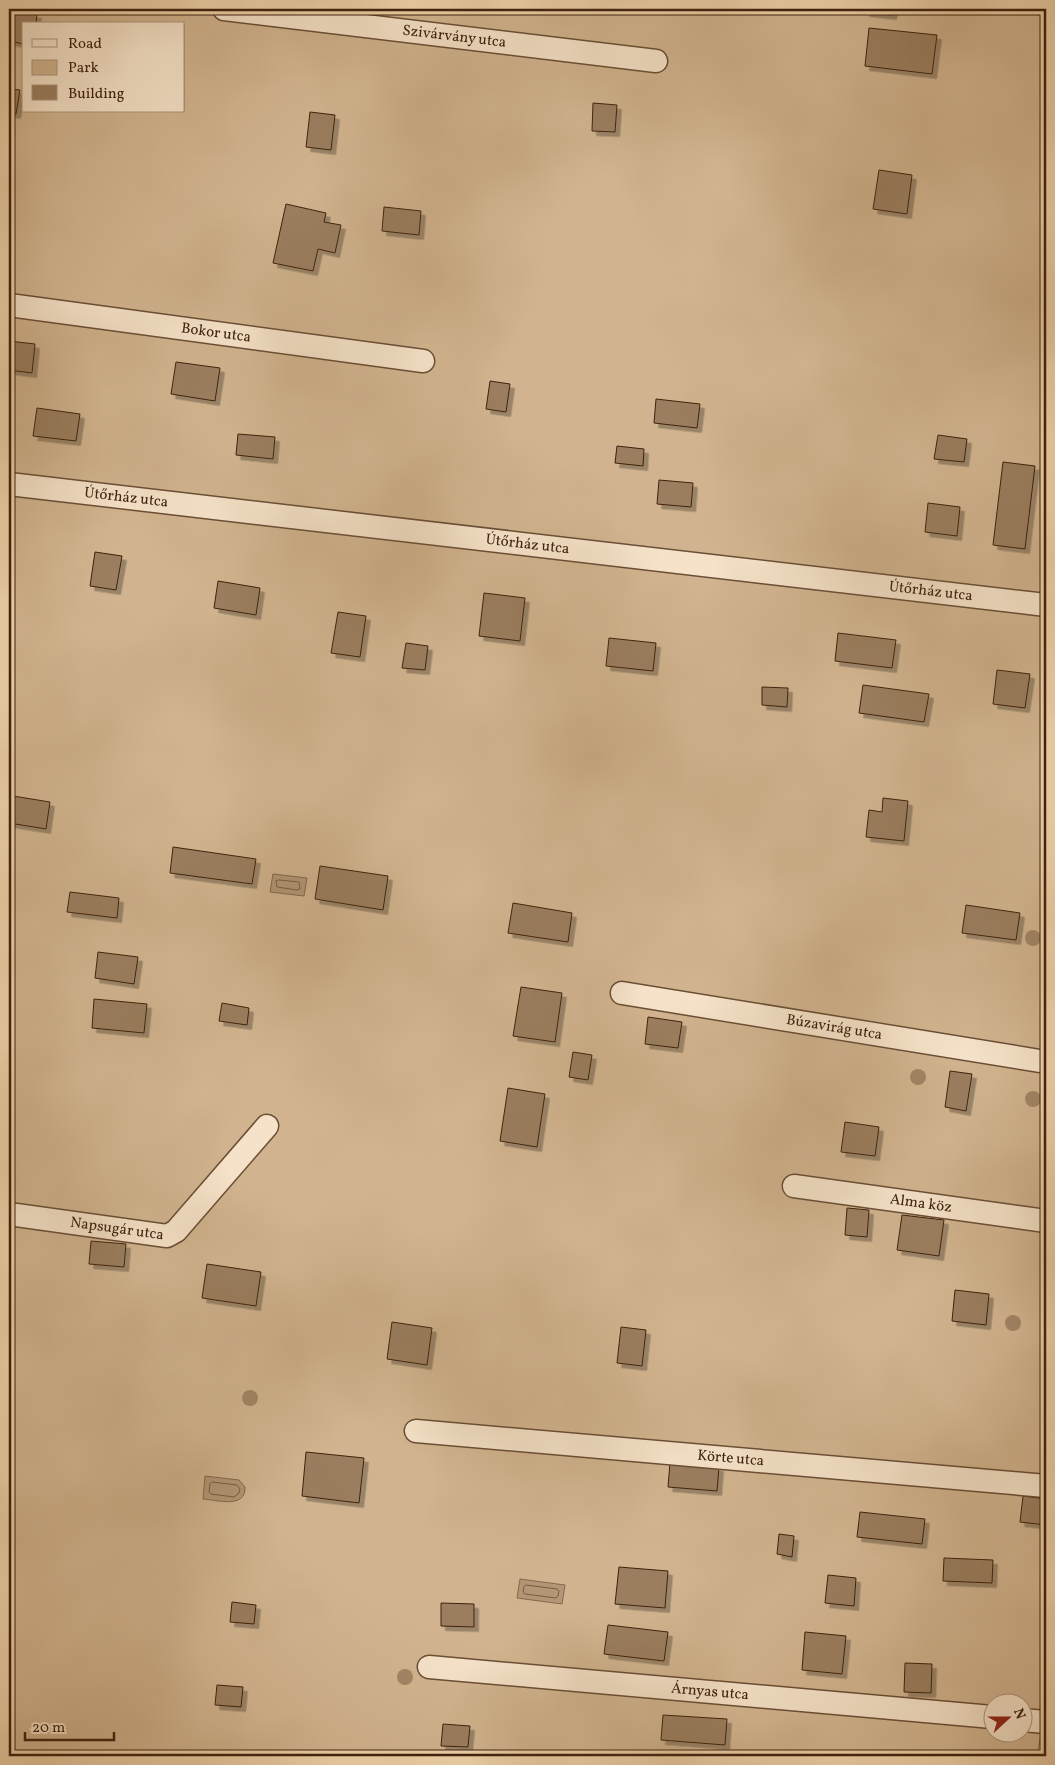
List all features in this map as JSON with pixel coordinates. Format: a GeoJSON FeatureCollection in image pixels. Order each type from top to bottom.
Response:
{"type":"FeatureCollection","features":[{"type":"Feature","properties":{"kind":"street","name":"Szivárvány utca"},"geometry":{"type":"LineString","coordinates":[[224,9],[656,61]]}},
{"type":"Feature","properties":{"kind":"street","name":"Bokor utca"},"geometry":{"type":"LineString","coordinates":[[9,304],[423,361]]}},
{"type":"Feature","properties":{"kind":"street","name":"Útőrház utca"},"geometry":{"type":"LineString","coordinates":[[9,484],[1046,605]]}},
{"type":"Feature","properties":{"kind":"street","name":"Búzavirág utca"},"geometry":{"type":"LineString","coordinates":[[622,993],[1046,1062]]}},
{"type":"Feature","properties":{"kind":"street","name":"Napsugár utca"},"geometry":{"type":"LineString","coordinates":[[9,1214],[167,1236],[176,1231],[267,1126]]}},
{"type":"Feature","properties":{"kind":"street","name":"Alma köz"},"geometry":{"type":"LineString","coordinates":[[794,1186],[1046,1221]]}},
{"type":"Feature","properties":{"kind":"street","name":"Körte utca"},"geometry":{"type":"LineString","coordinates":[[416,1431],[1046,1486]]}},
{"type":"Feature","properties":{"kind":"street","name":"Árnyas utca"},"geometry":{"type":"LineString","coordinates":[[429,1667],[982,1716]]}},
{"type":"Feature","properties":{"kind":"street"},"geometry":{"type":"LineString","coordinates":[[1032,1721],[1046,1722]]}},
{"type":"Feature","properties":{"kind":"green space"},"geometry":{"type":"Polygon","coordinates":[[[9,9],[1046,9],[1046,1709],[1037,1756],[9,1756],[9,9]]]}},
{"type":"Feature","properties":{"kind":"water"},"geometry":{"type":"Polygon","coordinates":[[[273,874],[307,878],[304,896],[270,892],[273,874]]]}},
{"type":"Feature","properties":{"kind":"water"},"geometry":{"type":"Polygon","coordinates":[[[205,1476],[239,1480],[245,1487],[244,1494],[236,1501],[230,1502],[203,1499],[205,1476]]]}},
{"type":"Feature","properties":{"kind":"water"},"geometry":{"type":"Polygon","coordinates":[[[520,1579],[565,1585],[562,1604],[517,1598],[520,1579]]]}},
{"type":"Feature","properties":{"kind":"building"},"geometry":{"type":"Polygon","coordinates":[[[9,9],[37,14],[36,22],[22,22],[22,44],[9,41],[9,9]]]}},
{"type":"Feature","properties":{"kind":"building"},"geometry":{"type":"Polygon","coordinates":[[[866,9],[893,9],[892,15],[865,12],[866,9]]]}},
{"type":"Feature","properties":{"kind":"building"},"geometry":{"type":"Polygon","coordinates":[[[869,28],[937,35],[932,74],[865,66],[869,28]]]}},
{"type":"Feature","properties":{"kind":"building"},"geometry":{"type":"Polygon","coordinates":[[[9,89],[20,90],[16,114],[9,113],[9,89]]]}},
{"type":"Feature","properties":{"kind":"building"},"geometry":{"type":"Polygon","coordinates":[[[593,103],[617,105],[615,132],[592,131],[593,103]]]}},
{"type":"Feature","properties":{"kind":"building"},"geometry":{"type":"Polygon","coordinates":[[[310,112],[335,115],[331,150],[306,147],[310,112]]]}},
{"type":"Feature","properties":{"kind":"building"},"geometry":{"type":"Polygon","coordinates":[[[879,170],[912,175],[907,214],[873,209],[879,170]]]}},
{"type":"Feature","properties":{"kind":"building"},"geometry":{"type":"Polygon","coordinates":[[[286,204],[326,213],[324,222],[341,225],[335,253],[318,249],[313,271],[273,263],[286,204]]]}},
{"type":"Feature","properties":{"kind":"building"},"geometry":{"type":"Polygon","coordinates":[[[384,207],[421,211],[419,235],[382,231],[384,207]]]}},
{"type":"Feature","properties":{"kind":"building"},"geometry":{"type":"Polygon","coordinates":[[[9,341],[35,344],[32,373],[9,370],[9,341]]]}},
{"type":"Feature","properties":{"kind":"building"},"geometry":{"type":"Polygon","coordinates":[[[176,362],[220,368],[215,401],[171,394],[176,362]]]}},
{"type":"Feature","properties":{"kind":"building"},"geometry":{"type":"Polygon","coordinates":[[[490,381],[510,384],[506,412],[486,409],[490,381]]]}},
{"type":"Feature","properties":{"kind":"building"},"geometry":{"type":"Polygon","coordinates":[[[656,399],[700,404],[697,428],[654,423],[656,399]]]}},
{"type":"Feature","properties":{"kind":"building"},"geometry":{"type":"Polygon","coordinates":[[[37,408],[80,414],[76,441],[33,436],[37,408]]]}},
{"type":"Feature","properties":{"kind":"building"},"geometry":{"type":"Polygon","coordinates":[[[238,434],[275,437],[273,459],[236,455],[238,434]]]}},
{"type":"Feature","properties":{"kind":"building"},"geometry":{"type":"Polygon","coordinates":[[[938,435],[967,439],[964,462],[934,459],[938,435]]]}},
{"type":"Feature","properties":{"kind":"building"},"geometry":{"type":"Polygon","coordinates":[[[617,446],[644,449],[643,466],[615,463],[617,446]]]}},
{"type":"Feature","properties":{"kind":"building"},"geometry":{"type":"Polygon","coordinates":[[[1003,462],[1035,466],[1025,549],[993,545],[1003,462]]]}},
{"type":"Feature","properties":{"kind":"building"},"geometry":{"type":"Polygon","coordinates":[[[659,480],[693,483],[691,507],[657,504],[659,480]]]}},
{"type":"Feature","properties":{"kind":"building"},"geometry":{"type":"Polygon","coordinates":[[[928,503],[960,507],[957,536],[925,532],[928,503]]]}},
{"type":"Feature","properties":{"kind":"building"},"geometry":{"type":"Polygon","coordinates":[[[95,552],[122,556],[116,590],[90,586],[95,552]]]}},
{"type":"Feature","properties":{"kind":"building"},"geometry":{"type":"Polygon","coordinates":[[[218,581],[260,588],[256,615],[214,608],[218,581]]]}},
{"type":"Feature","properties":{"kind":"building"},"geometry":{"type":"Polygon","coordinates":[[[484,593],[525,598],[520,641],[479,636],[484,593]]]}},
{"type":"Feature","properties":{"kind":"building"},"geometry":{"type":"Polygon","coordinates":[[[338,612],[366,616],[360,657],[331,653],[338,612]]]}},
{"type":"Feature","properties":{"kind":"building"},"geometry":{"type":"Polygon","coordinates":[[[838,633],[896,640],[892,668],[835,661],[838,633]]]}},
{"type":"Feature","properties":{"kind":"building"},"geometry":{"type":"Polygon","coordinates":[[[609,638],[656,643],[653,671],[606,666],[609,638]]]}},
{"type":"Feature","properties":{"kind":"building"},"geometry":{"type":"Polygon","coordinates":[[[406,643],[428,646],[425,670],[402,668],[406,643]]]}},
{"type":"Feature","properties":{"kind":"building"},"geometry":{"type":"Polygon","coordinates":[[[997,670],[1030,674],[1025,708],[993,704],[997,670]]]}},
{"type":"Feature","properties":{"kind":"building"},"geometry":{"type":"Polygon","coordinates":[[[863,685],[929,694],[924,722],[859,713],[863,685]]]}},
{"type":"Feature","properties":{"kind":"building"},"geometry":{"type":"Polygon","coordinates":[[[762,687],[788,688],[787,707],[762,705],[762,687]]]}},
{"type":"Feature","properties":{"kind":"building"},"geometry":{"type":"Polygon","coordinates":[[[13,796],[50,802],[46,829],[9,823],[13,796]]]}},
{"type":"Feature","properties":{"kind":"building"},"geometry":{"type":"Polygon","coordinates":[[[883,798],[908,801],[904,841],[866,837],[869,810],[882,812],[883,798]]]}},
{"type":"Feature","properties":{"kind":"building"},"geometry":{"type":"Polygon","coordinates":[[[173,847],[256,859],[252,884],[170,873],[173,847]]]}},
{"type":"Feature","properties":{"kind":"building"},"geometry":{"type":"Polygon","coordinates":[[[320,866],[388,876],[383,910],[315,899],[320,866]]]}},
{"type":"Feature","properties":{"kind":"building"},"geometry":{"type":"Polygon","coordinates":[[[70,892],[119,898],[117,918],[67,912],[70,892]]]}},
{"type":"Feature","properties":{"kind":"building"},"geometry":{"type":"Polygon","coordinates":[[[513,903],[572,913],[568,942],[508,933],[513,903]]]}},
{"type":"Feature","properties":{"kind":"building"},"geometry":{"type":"Polygon","coordinates":[[[966,905],[1020,913],[1016,940],[962,933],[966,905]]]}},
{"type":"Feature","properties":{"kind":"building"},"geometry":{"type":"Polygon","coordinates":[[[98,952],[138,957],[134,984],[95,978],[98,952]]]}},
{"type":"Feature","properties":{"kind":"building"},"geometry":{"type":"Polygon","coordinates":[[[521,987],[562,993],[555,1042],[513,1036],[521,987]]]}},
{"type":"Feature","properties":{"kind":"building"},"geometry":{"type":"Polygon","coordinates":[[[94,999],[147,1004],[144,1033],[92,1028],[94,999]]]}},
{"type":"Feature","properties":{"kind":"building"},"geometry":{"type":"Polygon","coordinates":[[[222,1003],[249,1008],[247,1025],[219,1021],[222,1003]]]}},
{"type":"Feature","properties":{"kind":"building"},"geometry":{"type":"Polygon","coordinates":[[[648,1017],[682,1022],[678,1048],[645,1044],[648,1017]]]}},
{"type":"Feature","properties":{"kind":"building"},"geometry":{"type":"Polygon","coordinates":[[[573,1052],[592,1055],[588,1080],[569,1077],[573,1052]]]}},
{"type":"Feature","properties":{"kind":"building"},"geometry":{"type":"Polygon","coordinates":[[[950,1071],[972,1074],[966,1111],[945,1107],[950,1071]]]}},
{"type":"Feature","properties":{"kind":"building"},"geometry":{"type":"Polygon","coordinates":[[[508,1088],[545,1094],[537,1147],[500,1141],[508,1088]]]}},
{"type":"Feature","properties":{"kind":"building"},"geometry":{"type":"Polygon","coordinates":[[[845,1122],[879,1127],[875,1156],[841,1152],[845,1122]]]}},
{"type":"Feature","properties":{"kind":"building"},"geometry":{"type":"Polygon","coordinates":[[[847,1208],[869,1210],[867,1237],[845,1235],[847,1208]]]}},
{"type":"Feature","properties":{"kind":"building"},"geometry":{"type":"Polygon","coordinates":[[[902,1215],[944,1220],[939,1256],[897,1250],[902,1215]]]}},
{"type":"Feature","properties":{"kind":"building"},"geometry":{"type":"Polygon","coordinates":[[[91,1241],[126,1244],[124,1267],[89,1264],[91,1241]]]}},
{"type":"Feature","properties":{"kind":"building"},"geometry":{"type":"Polygon","coordinates":[[[207,1264],[261,1272],[256,1306],[202,1298],[207,1264]]]}},
{"type":"Feature","properties":{"kind":"building"},"geometry":{"type":"Polygon","coordinates":[[[955,1290],[989,1294],[986,1325],[952,1321],[955,1290]]]}},
{"type":"Feature","properties":{"kind":"building"},"geometry":{"type":"Polygon","coordinates":[[[392,1322],[432,1328],[427,1365],[387,1359],[392,1322]]]}},
{"type":"Feature","properties":{"kind":"building"},"geometry":{"type":"Polygon","coordinates":[[[621,1327],[646,1330],[642,1366],[617,1363],[621,1327]]]}},
{"type":"Feature","properties":{"kind":"building"},"geometry":{"type":"Polygon","coordinates":[[[306,1452],[364,1458],[359,1503],[302,1496],[306,1452]]]}},
{"type":"Feature","properties":{"kind":"building"},"geometry":{"type":"Polygon","coordinates":[[[670,1463],[719,1467],[717,1491],[668,1487],[670,1463]]]}},
{"type":"Feature","properties":{"kind":"building"},"geometry":{"type":"Polygon","coordinates":[[[1023,1496],[1046,1499],[1046,1525],[1020,1522],[1023,1496]]]}},
{"type":"Feature","properties":{"kind":"building"},"geometry":{"type":"Polygon","coordinates":[[[860,1512],[925,1519],[922,1544],[857,1537],[860,1512]]]}},
{"type":"Feature","properties":{"kind":"building"},"geometry":{"type":"Polygon","coordinates":[[[779,1534],[794,1536],[792,1557],[777,1554],[779,1534]]]}},
{"type":"Feature","properties":{"kind":"building"},"geometry":{"type":"Polygon","coordinates":[[[944,1558],[993,1560],[992,1583],[943,1581],[944,1558]]]}},
{"type":"Feature","properties":{"kind":"building"},"geometry":{"type":"Polygon","coordinates":[[[619,1567],[668,1571],[665,1608],[615,1604],[619,1567]]]}},
{"type":"Feature","properties":{"kind":"building"},"geometry":{"type":"Polygon","coordinates":[[[828,1575],[856,1578],[854,1606],[825,1603],[828,1575]]]}},
{"type":"Feature","properties":{"kind":"building"},"geometry":{"type":"Polygon","coordinates":[[[232,1602],[256,1605],[254,1624],[230,1622],[232,1602]]]}},
{"type":"Feature","properties":{"kind":"building"},"geometry":{"type":"Polygon","coordinates":[[[441,1603],[474,1604],[474,1627],[441,1626],[441,1603]]]}},
{"type":"Feature","properties":{"kind":"building"},"geometry":{"type":"Polygon","coordinates":[[[608,1625],[668,1632],[664,1661],[604,1654],[608,1625]]]}},
{"type":"Feature","properties":{"kind":"building"},"geometry":{"type":"Polygon","coordinates":[[[805,1632],[846,1636],[842,1674],[802,1670],[805,1632]]]}},
{"type":"Feature","properties":{"kind":"building"},"geometry":{"type":"Polygon","coordinates":[[[905,1663],[932,1664],[931,1693],[904,1692],[905,1663]]]}},
{"type":"Feature","properties":{"kind":"building"},"geometry":{"type":"Polygon","coordinates":[[[217,1685],[243,1687],[241,1707],[215,1705],[217,1685]]]}},
{"type":"Feature","properties":{"kind":"building"},"geometry":{"type":"Polygon","coordinates":[[[663,1715],[727,1719],[725,1745],[661,1740],[663,1715]]]}},
{"type":"Feature","properties":{"kind":"building"},"geometry":{"type":"Polygon","coordinates":[[[443,1724],[470,1726],[468,1747],[441,1746],[443,1724]]]}}]}
